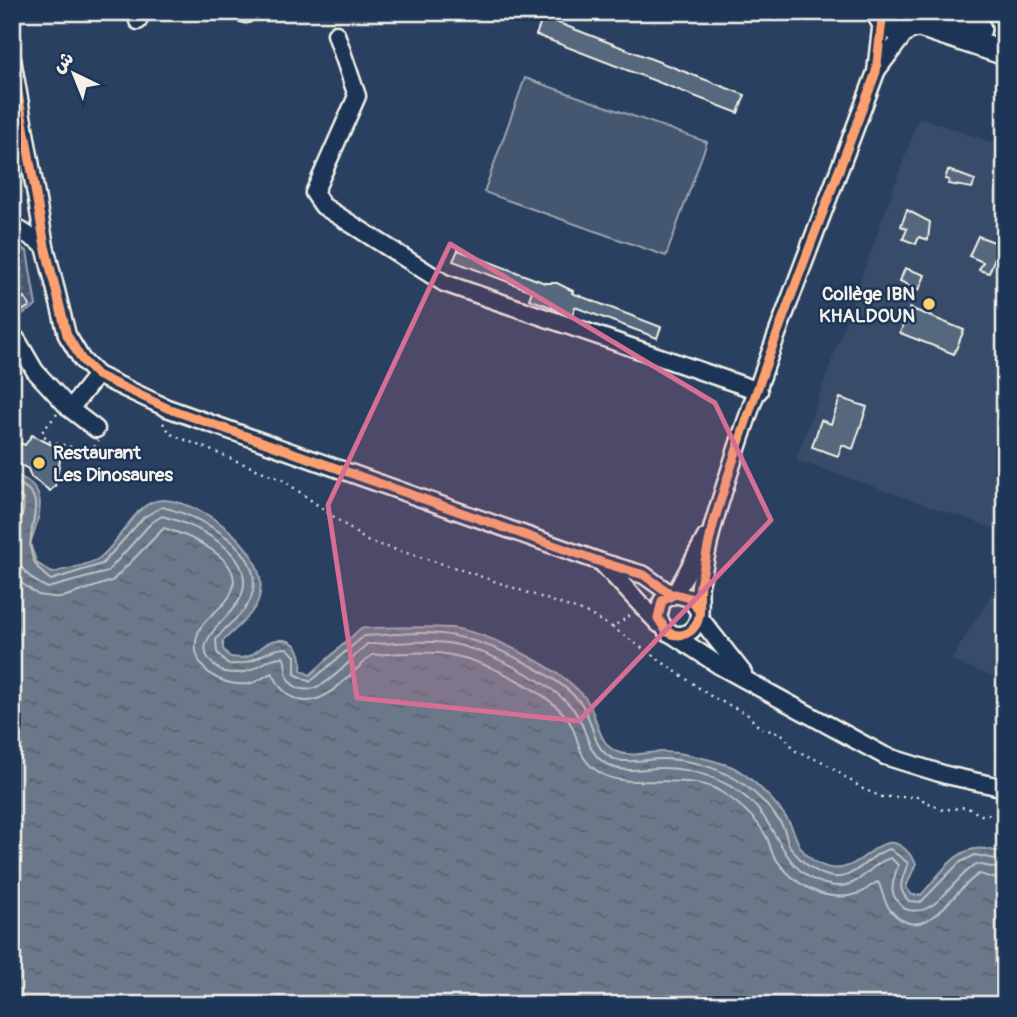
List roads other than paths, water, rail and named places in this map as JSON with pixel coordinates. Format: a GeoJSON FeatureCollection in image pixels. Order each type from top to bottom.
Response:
{"type":"FeatureCollection","features":[{"type":"Feature","properties":{"kind":"highway"},"geometry":{"type":"LineString","coordinates":[[942,12],[1005,38]]}},
{"type":"Feature","properties":{"kind":"highway"},"geometry":{"type":"LineString","coordinates":[[880,16],[889,27],[917,22],[1005,53]]}},
{"type":"Feature","properties":{"kind":"street"},"geometry":{"type":"LineString","coordinates":[[673,635],[690,632],[699,614],[700,587],[714,523],[759,391],[876,72],[880,16]]}},
{"type":"Feature","properties":{"kind":"street"},"geometry":{"type":"LineString","coordinates":[[876,72],[917,22]]}},
{"type":"Feature","properties":{"kind":"street"},"geometry":{"type":"LineString","coordinates":[[336,34],[357,96],[314,193],[323,206],[444,283],[759,391]]}},
{"type":"Feature","properties":{"kind":"street"},"geometry":{"type":"LineString","coordinates":[[12,60],[45,246],[67,335],[82,360],[97,375],[167,408],[644,575],[673,594],[691,597],[699,614],[750,680]]}},
{"type":"Feature","properties":{"kind":"street"},"geometry":{"type":"LineString","coordinates":[[12,225],[45,246]]}},
{"type":"Feature","properties":{"kind":"street"},"geometry":{"type":"LineString","coordinates":[[17,340],[35,371],[68,406],[96,429]]}},
{"type":"Feature","properties":{"kind":"street"},"geometry":{"type":"LineString","coordinates":[[68,406],[97,375]]}},
{"type":"Feature","properties":{"kind":"street"},"geometry":{"type":"LineString","coordinates":[[659,624],[659,606],[673,594],[714,523]]}},
{"type":"Feature","properties":{"kind":"street"},"geometry":{"type":"LineString","coordinates":[[601,562],[659,624],[673,635],[720,666],[750,680],[809,716],[885,756],[946,775],[1005,788]]}},
{"type":"Feature","properties":{"kind":"water"},"geometry":{"type":"Polygon","coordinates":[[[12,474],[25,479],[38,494],[39,512],[30,544],[37,563],[52,573],[98,559],[114,544],[136,514],[154,501],[181,503],[199,510],[233,534],[247,549],[261,583],[258,601],[252,612],[223,641],[223,649],[230,657],[247,657],[272,641],[287,640],[299,651],[301,670],[310,675],[361,628],[440,627],[466,631],[504,644],[561,676],[586,699],[605,743],[617,752],[688,755],[735,768],[770,798],[784,815],[806,854],[828,868],[843,868],[880,846],[891,843],[903,847],[916,863],[906,887],[912,895],[921,895],[948,865],[967,851],[978,848],[1005,855],[1005,1005],[12,1005],[12,474]]]}},
{"type":"Feature","properties":{"kind":"place","name":"Collège IBN KHALDOUN"},"geometry":{"type":"Point","coordinates":[929,304]}},
{"type":"Feature","properties":{"kind":"place","name":"Restaurant Les Dinosaures"},"geometry":{"type":"Point","coordinates":[39,463]}}]}
